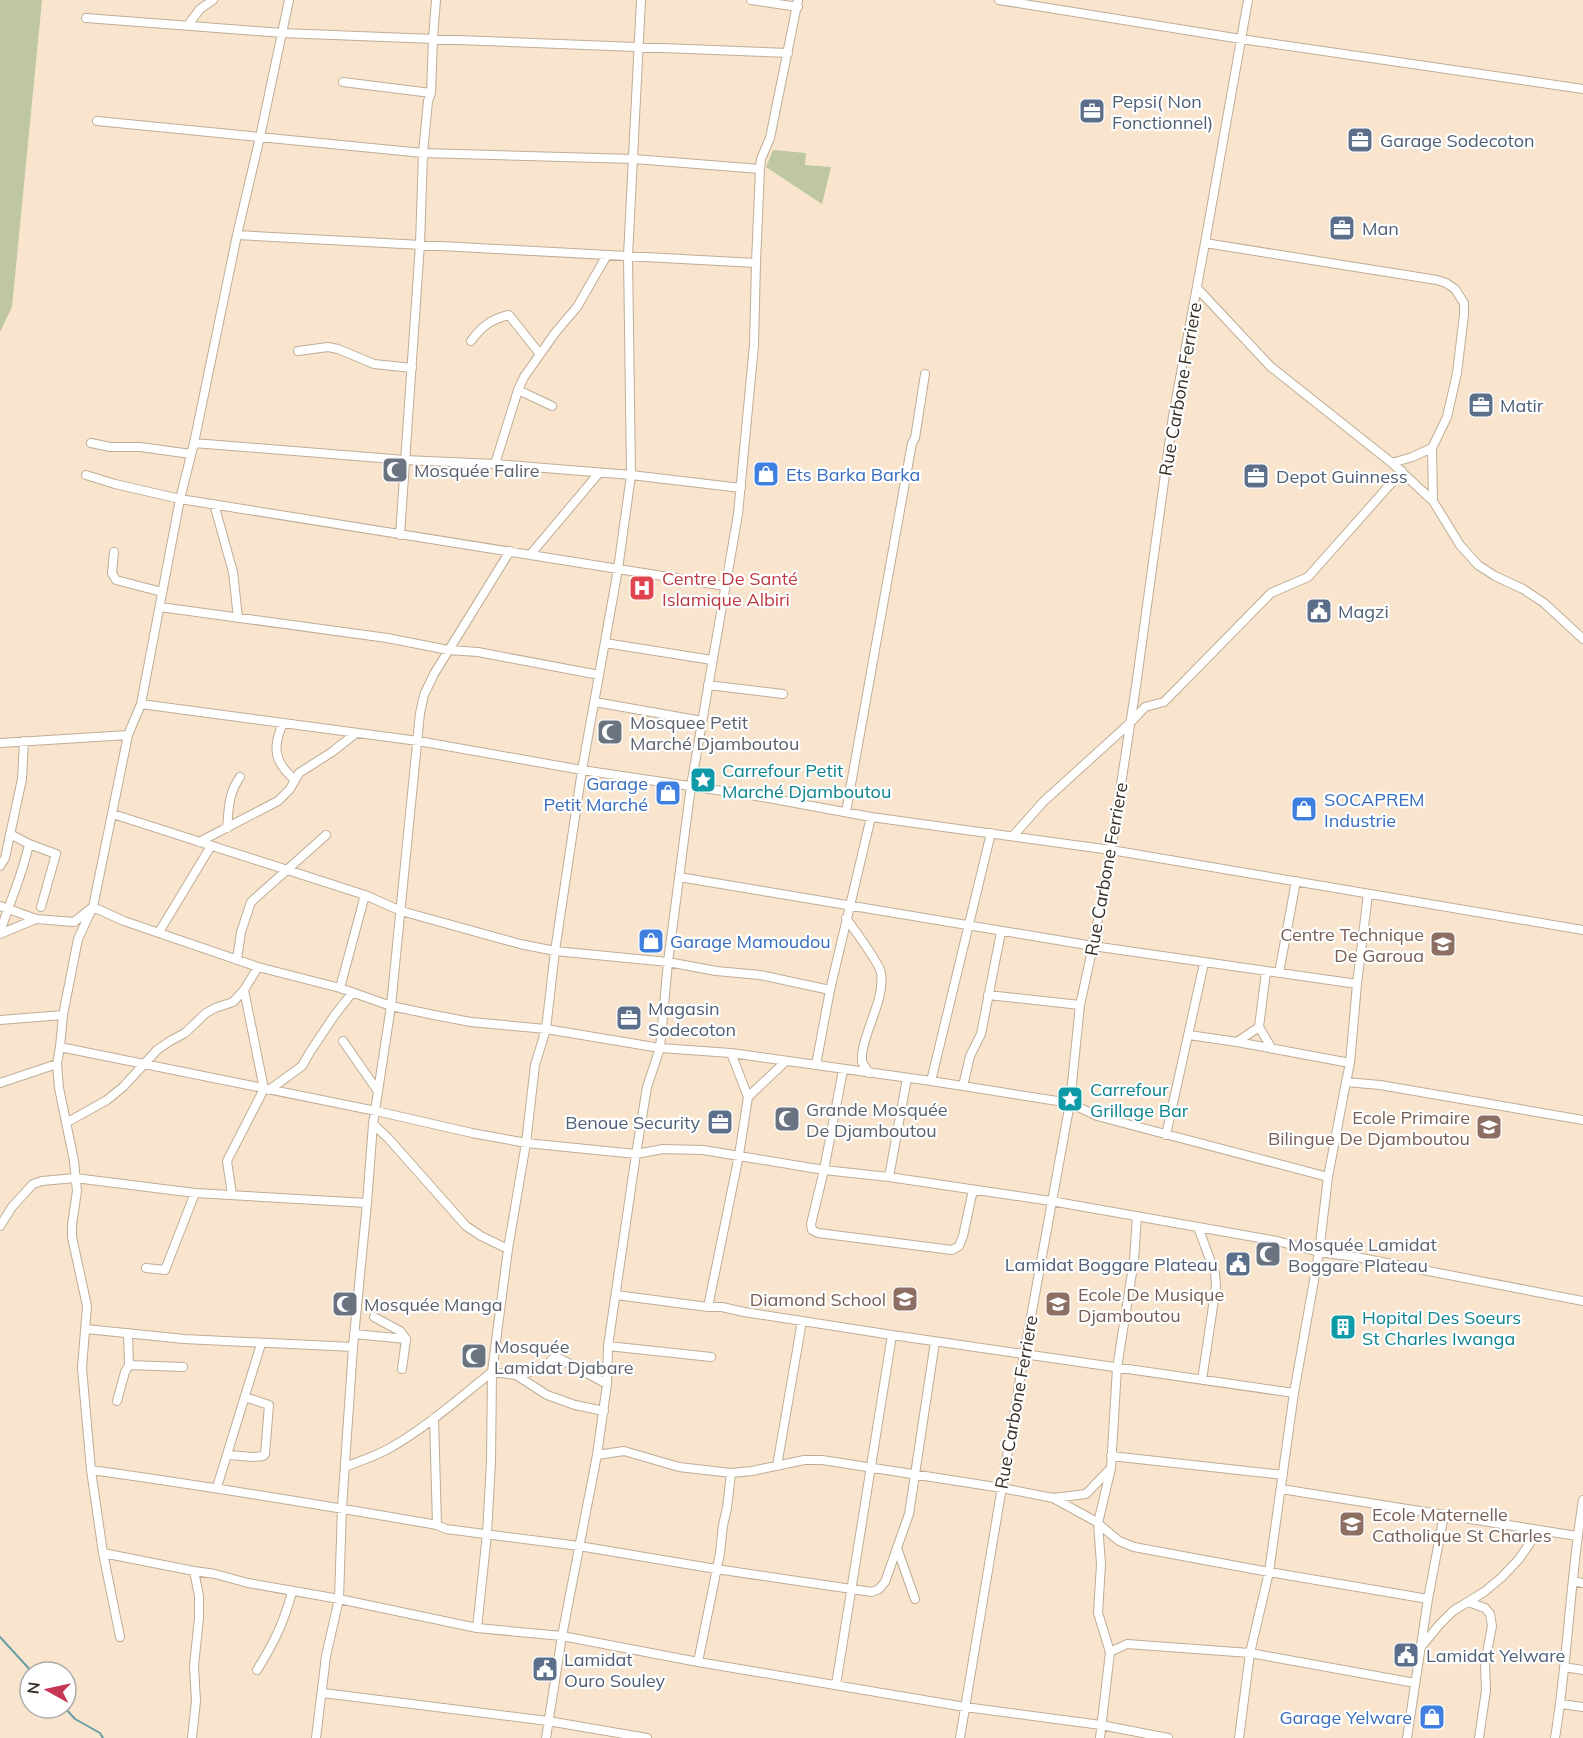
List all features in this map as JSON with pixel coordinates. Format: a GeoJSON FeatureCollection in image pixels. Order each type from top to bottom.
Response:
{"type":"FeatureCollection","features":[{"type":"Feature","properties":{"kind":"street"},"geometry":{"type":"LineString","coordinates":[[188,25],[200,9],[213,0]]}},
{"type":"Feature","properties":{"kind":"street"},"geometry":{"type":"LineString","coordinates":[[120,1637],[103,1553],[91,1470],[82,1368],[87,1306],[72,1237],[77,1191],[57,1064],[63,1015],[78,939],[93,907],[128,735],[141,704],[180,499],[289,0]]}},
{"type":"Feature","properties":{"kind":"street"},"geometry":{"type":"LineString","coordinates":[[400,536],[420,244],[423,153],[428,101],[431,93],[432,38],[436,0]]}},
{"type":"Feature","properties":{"kind":"street"},"geometry":{"type":"LineString","coordinates":[[477,1628],[487,1534],[492,1372],[508,1249],[526,1143],[535,1065],[546,1029],[555,951],[582,770],[618,569],[631,475],[628,256],[641,0]]}},
{"type":"Feature","properties":{"kind":"street"},"geometry":{"type":"LineString","coordinates":[[546,1738],[562,1636],[604,1411],[608,1346],[636,1154],[647,1087],[660,1048],[668,962],[691,786],[741,488],[754,345],[761,159],[770,138],[798,3],[751,0]]}},
{"type":"Feature","properties":{"kind":"street"},"geometry":{"type":"LineString","coordinates":[[999,0],[1241,39],[1583,89]]}},
{"type":"Feature","properties":{"kind":"street","name":"Rue Carbone Ferriere"},"geometry":{"type":"LineString","coordinates":[[960,1738],[1024,1355],[1070,1103],[1080,1005],[1111,850],[1173,416],[1248,0]]}},
{"type":"Feature","properties":{"kind":"street"},"geometry":{"type":"LineString","coordinates":[[86,18],[282,33],[788,53]]}},
{"type":"Feature","properties":{"kind":"street"},"geometry":{"type":"LineString","coordinates":[[343,82],[431,93]]}},
{"type":"Feature","properties":{"kind":"street"},"geometry":{"type":"LineString","coordinates":[[97,121],[423,153],[634,159],[760,169]]}},
{"type":"Feature","properties":{"kind":"street"},"geometry":{"type":"LineString","coordinates":[[237,235],[756,263]]}},
{"type":"Feature","properties":{"kind":"street"},"geometry":{"type":"LineString","coordinates":[[1205,243],[1437,280],[1455,289],[1464,303],[1458,373],[1447,417],[1432,448],[1433,501]]}},
{"type":"Feature","properties":{"kind":"street"},"geometry":{"type":"LineString","coordinates":[[495,464],[524,377],[555,333],[577,307],[607,255]]}},
{"type":"Feature","properties":{"kind":"street"},"geometry":{"type":"LineString","coordinates":[[1197,288],[1271,367],[1402,471],[1433,501],[1460,544],[1478,565],[1544,603],[1583,639]]}},
{"type":"Feature","properties":{"kind":"street"},"geometry":{"type":"LineString","coordinates":[[471,341],[481,328],[501,316],[508,315],[540,354]]}},
{"type":"Feature","properties":{"kind":"street"},"geometry":{"type":"LineString","coordinates":[[298,351],[328,347],[374,364],[412,368]]}},
{"type":"Feature","properties":{"kind":"street"},"geometry":{"type":"LineString","coordinates":[[846,813],[925,374]]}},
{"type":"Feature","properties":{"kind":"street"},"geometry":{"type":"LineString","coordinates":[[518,390],[552,406]]}},
{"type":"Feature","properties":{"kind":"street"},"geometry":{"type":"LineString","coordinates":[[91,443],[110,447],[140,447],[191,454]]}},
{"type":"Feature","properties":{"kind":"street"},"geometry":{"type":"LineString","coordinates":[[194,443],[631,475],[741,488]]}},
{"type":"Feature","properties":{"kind":"street"},"geometry":{"type":"LineString","coordinates":[[1392,463],[1432,448]]}},
{"type":"Feature","properties":{"kind":"street"},"geometry":{"type":"LineString","coordinates":[[1013,836],[1043,802],[1145,707],[1164,702],[1271,593],[1308,577],[1402,471]]}},
{"type":"Feature","properties":{"kind":"street"},"geometry":{"type":"LineString","coordinates":[[530,555],[599,473]]}},
{"type":"Feature","properties":{"kind":"street"},"geometry":{"type":"LineString","coordinates":[[86,475],[180,499],[400,536],[510,551],[725,586]]}},
{"type":"Feature","properties":{"kind":"street"},"geometry":{"type":"LineString","coordinates":[[214,504],[233,572],[238,618]]}},
{"type":"Feature","properties":{"kind":"street"},"geometry":{"type":"LineString","coordinates":[[315,1738],[323,1693],[326,1656],[339,1599],[342,1508],[353,1347],[372,1124],[376,1111],[377,1090],[391,1006],[420,712],[424,695],[434,674],[510,551]]}},
{"type":"Feature","properties":{"kind":"street"},"geometry":{"type":"LineString","coordinates":[[114,552],[112,573],[116,580],[162,592]]}},
{"type":"Feature","properties":{"kind":"street"},"geometry":{"type":"LineString","coordinates":[[160,607],[387,638],[448,650],[478,652],[599,675]]}},
{"type":"Feature","properties":{"kind":"street"},"geometry":{"type":"LineString","coordinates":[[605,643],[712,660]]}},
{"type":"Feature","properties":{"kind":"street"},"geometry":{"type":"LineString","coordinates":[[708,686],[783,694]]}},
{"type":"Feature","properties":{"kind":"street"},"geometry":{"type":"LineString","coordinates":[[595,702],[702,721]]}},
{"type":"Feature","properties":{"kind":"street"},"geometry":{"type":"LineString","coordinates":[[141,704],[418,741],[582,770],[763,797],[871,817],[1111,850],[1296,880],[1583,930]]}},
{"type":"Feature","properties":{"kind":"street"},"geometry":{"type":"LineString","coordinates":[[283,723],[277,736],[276,750],[279,762],[294,780]]}},
{"type":"Feature","properties":{"kind":"street"},"geometry":{"type":"LineString","coordinates":[[199,842],[278,801],[284,796],[299,773],[326,757],[356,733]]}},
{"type":"Feature","properties":{"kind":"street"},"geometry":{"type":"LineString","coordinates":[[0,743],[128,735]]}},
{"type":"Feature","properties":{"kind":"street"},"geometry":{"type":"LineString","coordinates":[[0,866],[5,858],[22,779],[24,741]]}},
{"type":"Feature","properties":{"kind":"street"},"geometry":{"type":"LineString","coordinates":[[227,828],[230,795],[240,777]]}},
{"type":"Feature","properties":{"kind":"street"},"geometry":{"type":"LineString","coordinates":[[113,814],[365,895],[401,911],[520,944],[555,951],[668,962],[734,974],[760,975],[830,990]]}},
{"type":"Feature","properties":{"kind":"street"},"geometry":{"type":"LineString","coordinates":[[816,1065],[830,990],[871,817]]}},
{"type":"Feature","properties":{"kind":"street"},"geometry":{"type":"LineString","coordinates":[[931,1081],[991,833]]}},
{"type":"Feature","properties":{"kind":"street"},"geometry":{"type":"LineString","coordinates":[[10,834],[56,854],[41,907]]}},
{"type":"Feature","properties":{"kind":"street"},"geometry":{"type":"LineString","coordinates":[[237,960],[241,932],[251,902],[326,835]]}},
{"type":"Feature","properties":{"kind":"street"},"geometry":{"type":"LineString","coordinates":[[0,934],[4,907],[25,861],[29,844]]}},
{"type":"Feature","properties":{"kind":"street"},"geometry":{"type":"LineString","coordinates":[[159,932],[211,846]]}},
{"type":"Feature","properties":{"kind":"street"},"geometry":{"type":"LineString","coordinates":[[679,877],[1001,932],[1357,984]]}},
{"type":"Feature","properties":{"kind":"street"},"geometry":{"type":"LineString","coordinates":[[1280,973],[1296,880]]}},
{"type":"Feature","properties":{"kind":"street"},"geometry":{"type":"LineString","coordinates":[[1239,1738],[1250,1653],[1269,1572],[1294,1393],[1319,1252],[1328,1177],[1350,1063],[1368,894]]}},
{"type":"Feature","properties":{"kind":"street"},"geometry":{"type":"LineString","coordinates":[[340,988],[365,895]]}},
{"type":"Feature","properties":{"kind":"street"},"geometry":{"type":"LineString","coordinates":[[4,907],[36,919],[74,922],[93,907]]}},
{"type":"Feature","properties":{"kind":"street"},"geometry":{"type":"LineString","coordinates":[[93,907],[124,921],[258,967],[340,988],[391,1006],[471,1022],[546,1029],[660,1048],[731,1053],[1070,1103],[1097,1116],[1328,1177]]}},
{"type":"Feature","properties":{"kind":"street"},"geometry":{"type":"LineString","coordinates":[[846,918],[878,964],[881,972],[880,989],[862,1054],[862,1062],[869,1073]]}},
{"type":"Feature","properties":{"kind":"street"},"geometry":{"type":"LineString","coordinates":[[0,934],[36,919]]}},
{"type":"Feature","properties":{"kind":"street"},"geometry":{"type":"LineString","coordinates":[[963,1086],[970,1056],[981,1034],[1001,932]]}},
{"type":"Feature","properties":{"kind":"street"},"geometry":{"type":"LineString","coordinates":[[1166,1135],[1204,963]]}},
{"type":"Feature","properties":{"kind":"street"},"geometry":{"type":"LineString","coordinates":[[66,1123],[107,1100],[123,1087],[158,1050],[185,1033],[206,1013],[233,1002],[244,990],[258,967]]}},
{"type":"Feature","properties":{"kind":"street"},"geometry":{"type":"LineString","coordinates":[[1266,972],[1259,1028],[1272,1049]]}},
{"type":"Feature","properties":{"kind":"street"},"geometry":{"type":"LineString","coordinates":[[244,990],[267,1089]]}},
{"type":"Feature","properties":{"kind":"street"},"geometry":{"type":"LineString","coordinates":[[232,1195],[227,1161],[267,1089],[303,1066],[334,1016],[352,993]]}},
{"type":"Feature","properties":{"kind":"street"},"geometry":{"type":"LineString","coordinates":[[988,995],[1080,1005]]}},
{"type":"Feature","properties":{"kind":"street"},"geometry":{"type":"LineString","coordinates":[[0,1020],[63,1015]]}},
{"type":"Feature","properties":{"kind":"street"},"geometry":{"type":"LineString","coordinates":[[1237,1042],[1259,1028]]}},
{"type":"Feature","properties":{"kind":"street"},"geometry":{"type":"LineString","coordinates":[[1189,1035],[1350,1063]]}},
{"type":"Feature","properties":{"kind":"street"},"geometry":{"type":"LineString","coordinates":[[343,1041],[377,1090]]}},
{"type":"Feature","properties":{"kind":"street"},"geometry":{"type":"LineString","coordinates":[[60,1047],[526,1143],[636,1154],[663,1149],[703,1150],[824,1170],[889,1177],[1051,1201],[1277,1241],[1319,1252],[1356,1257],[1583,1301]]}},
{"type":"Feature","properties":{"kind":"street"},"geometry":{"type":"LineString","coordinates":[[708,1307],[739,1155],[748,1097],[731,1053]]}},
{"type":"Feature","properties":{"kind":"street"},"geometry":{"type":"LineString","coordinates":[[748,1097],[786,1061]]}},
{"type":"Feature","properties":{"kind":"street"},"geometry":{"type":"LineString","coordinates":[[0,1083],[57,1064]]}},
{"type":"Feature","properties":{"kind":"street"},"geometry":{"type":"LineString","coordinates":[[843,1070],[811,1224],[812,1230],[818,1233],[952,1250],[959,1246],[963,1236],[973,1190]]}},
{"type":"Feature","properties":{"kind":"street"},"geometry":{"type":"LineString","coordinates":[[889,1177],[907,1078]]}},
{"type":"Feature","properties":{"kind":"street"},"geometry":{"type":"LineString","coordinates":[[1346,1082],[1380,1085],[1583,1120]]}},
{"type":"Feature","properties":{"kind":"street"},"geometry":{"type":"LineString","coordinates":[[372,1124],[388,1138],[466,1226],[508,1249]]}},
{"type":"Feature","properties":{"kind":"street"},"geometry":{"type":"LineString","coordinates":[[0,1226],[12,1207],[33,1184],[75,1178],[195,1193],[367,1203]]}},
{"type":"Feature","properties":{"kind":"street"},"geometry":{"type":"LineString","coordinates":[[146,1268],[165,1270],[195,1193]]}},
{"type":"Feature","properties":{"kind":"street"},"geometry":{"type":"LineString","coordinates":[[1100,1738],[1110,1652],[1098,1613],[1101,1564],[1098,1523],[1111,1468],[1117,1368],[1134,1260],[1137,1216]]}},
{"type":"Feature","properties":{"kind":"street"},"geometry":{"type":"LineString","coordinates":[[1198,1227],[1215,1273],[1216,1286],[1202,1380]]}},
{"type":"Feature","properties":{"kind":"street"},"geometry":{"type":"LineString","coordinates":[[616,1294],[708,1307],[722,1306],[744,1312],[935,1342],[1294,1393]]}},
{"type":"Feature","properties":{"kind":"street"},"geometry":{"type":"LineString","coordinates":[[374,1317],[400,1331],[406,1339],[402,1369]]}},
{"type":"Feature","properties":{"kind":"street"},"geometry":{"type":"LineString","coordinates":[[777,1466],[802,1321]]}},
{"type":"Feature","properties":{"kind":"street"},"geometry":{"type":"LineString","coordinates":[[86,1329],[184,1339],[353,1347]]}},
{"type":"Feature","properties":{"kind":"street"},"geometry":{"type":"LineString","coordinates":[[117,1401],[129,1365],[128,1333]]}},
{"type":"Feature","properties":{"kind":"street"},"geometry":{"type":"LineString","coordinates":[[354,1334],[406,1339]]}},
{"type":"Feature","properties":{"kind":"street"},"geometry":{"type":"LineString","coordinates":[[836,1685],[891,1335]]}},
{"type":"Feature","properties":{"kind":"street"},"geometry":{"type":"LineString","coordinates":[[91,1470],[217,1487],[437,1525],[446,1529],[579,1546],[872,1592],[879,1590],[885,1582],[909,1514],[935,1342]]}},
{"type":"Feature","properties":{"kind":"street"},"geometry":{"type":"LineString","coordinates":[[217,1487],[261,1344]]}},
{"type":"Feature","properties":{"kind":"street"},"geometry":{"type":"LineString","coordinates":[[608,1346],[711,1357]]}},
{"type":"Feature","properties":{"kind":"street"},"geometry":{"type":"LineString","coordinates":[[345,1467],[387,1450],[434,1418],[492,1372],[516,1375],[537,1371],[549,1364],[555,1356],[607,1384]]}},
{"type":"Feature","properties":{"kind":"street"},"geometry":{"type":"LineString","coordinates":[[129,1365],[183,1366]]}},
{"type":"Feature","properties":{"kind":"street"},"geometry":{"type":"LineString","coordinates":[[516,1375],[547,1395],[575,1406],[604,1411]]}},
{"type":"Feature","properties":{"kind":"street"},"geometry":{"type":"LineString","coordinates":[[228,1455],[253,1457],[265,1454],[269,1405],[245,1397]]}},
{"type":"Feature","properties":{"kind":"street"},"geometry":{"type":"LineString","coordinates":[[434,1418],[437,1525]]}},
{"type":"Feature","properties":{"kind":"street"},"geometry":{"type":"LineString","coordinates":[[597,1455],[624,1451],[679,1467],[731,1473],[804,1460],[822,1460],[1002,1488],[1053,1498],[1098,1523],[1119,1541],[1134,1547],[1428,1599]]}},
{"type":"Feature","properties":{"kind":"street"},"geometry":{"type":"LineString","coordinates":[[1111,1456],[1283,1475]]}},
{"type":"Feature","properties":{"kind":"street"},"geometry":{"type":"LineString","coordinates":[[1053,1498],[1086,1494],[1111,1468]]}},
{"type":"Feature","properties":{"kind":"street"},"geometry":{"type":"LineString","coordinates":[[698,1662],[720,1553],[731,1473]]}},
{"type":"Feature","properties":{"kind":"street"},"geometry":{"type":"LineString","coordinates":[[1281,1489],[1577,1536]]}},
{"type":"Feature","properties":{"kind":"street"},"geometry":{"type":"LineString","coordinates":[[1555,1738],[1561,1704],[1572,1581],[1583,1500]]}},
{"type":"Feature","properties":{"kind":"street"},"geometry":{"type":"LineString","coordinates":[[1407,1738],[1428,1599],[1444,1515]]}},
{"type":"Feature","properties":{"kind":"street"},"geometry":{"type":"LineString","coordinates":[[1421,1647],[1453,1611],[1501,1578],[1519,1559],[1539,1530]]}},
{"type":"Feature","properties":{"kind":"street"},"geometry":{"type":"LineString","coordinates":[[897,1548],[915,1599]]}},
{"type":"Feature","properties":{"kind":"street"},"geometry":{"type":"LineString","coordinates":[[103,1553],[215,1574],[248,1584],[339,1599],[477,1628],[562,1636],[698,1662],[965,1707],[1101,1725],[1168,1738]]}},
{"type":"Feature","properties":{"kind":"street"},"geometry":{"type":"LineString","coordinates":[[192,1738],[196,1701],[194,1666],[199,1607],[194,1571]]}},
{"type":"Feature","properties":{"kind":"street"},"geometry":{"type":"LineString","coordinates":[[1572,1581],[1583,1582]]}},
{"type":"Feature","properties":{"kind":"street"},"geometry":{"type":"LineString","coordinates":[[257,1670],[279,1632],[292,1592]]}},
{"type":"Feature","properties":{"kind":"street"},"geometry":{"type":"LineString","coordinates":[[1468,1602],[1485,1608],[1490,1614],[1492,1626],[1485,1664],[1486,1690],[1479,1738]]}},
{"type":"Feature","properties":{"kind":"street"},"geometry":{"type":"LineString","coordinates":[[1110,1652],[1127,1644],[1250,1653],[1415,1683]]}},
{"type":"Feature","properties":{"kind":"street"},"geometry":{"type":"LineString","coordinates":[[1564,1667],[1583,1670]]}},
{"type":"Feature","properties":{"kind":"street"},"geometry":{"type":"LineString","coordinates":[[323,1693],[548,1721],[647,1738]]}},
{"type":"Feature","properties":{"kind":"street"},"geometry":{"type":"LineString","coordinates":[[1561,1704],[1583,1707]]}},
{"type":"Feature","properties":{"kind":"green space"},"geometry":{"type":"Polygon","coordinates":[[[0,0],[42,0],[12,307],[0,332],[0,0]]]}},
{"type":"Feature","properties":{"kind":"green space"},"geometry":{"type":"Polygon","coordinates":[[[773,150],[806,153],[805,165],[831,167],[822,204],[766,167],[773,150]]]}},
{"type":"Feature","properties":{"kind":"waterway"},"geometry":{"type":"LineString","coordinates":[[0,1637],[21,1660]]}},
{"type":"Feature","properties":{"kind":"waterway"},"geometry":{"type":"LineString","coordinates":[[77,1720],[100,1733],[103,1738]]}},
{"type":"Feature","properties":{"kind":"place","name":"Pepsi( Non Fonctionnel)"},"geometry":{"type":"Point","coordinates":[1092,111]}},
{"type":"Feature","properties":{"kind":"place","name":"Garage Sodecoton"},"geometry":{"type":"Point","coordinates":[1360,140]}},
{"type":"Feature","properties":{"kind":"place","name":"Man"},"geometry":{"type":"Point","coordinates":[1342,228]}},
{"type":"Feature","properties":{"kind":"place","name":"Matir"},"geometry":{"type":"Point","coordinates":[1481,405]}},
{"type":"Feature","properties":{"kind":"place","name":"Mosquée Falire"},"geometry":{"type":"Point","coordinates":[395,470]}},
{"type":"Feature","properties":{"kind":"place","name":"Ets Barka Barka"},"geometry":{"type":"Point","coordinates":[766,474]}},
{"type":"Feature","properties":{"kind":"place","name":"Depot Guinness"},"geometry":{"type":"Point","coordinates":[1256,476]}},
{"type":"Feature","properties":{"kind":"place","name":"Centre De Santé Islamique Albiri"},"geometry":{"type":"Point","coordinates":[642,588]}},
{"type":"Feature","properties":{"kind":"place","name":"Magzi"},"geometry":{"type":"Point","coordinates":[1319,611]}},
{"type":"Feature","properties":{"kind":"place","name":"Mosquee Petit Marché Djamboutou"},"geometry":{"type":"Point","coordinates":[610,732]}},
{"type":"Feature","properties":{"kind":"place","name":"Carrefour Petit Marché Djamboutou"},"geometry":{"type":"Point","coordinates":[703,780]}},
{"type":"Feature","properties":{"kind":"place","name":"Garage Petit Marché"},"geometry":{"type":"Point","coordinates":[668,793]}},
{"type":"Feature","properties":{"kind":"place","name":"SOCAPREM Industrie"},"geometry":{"type":"Point","coordinates":[1304,809]}},
{"type":"Feature","properties":{"kind":"place","name":"Garage Mamoudou"},"geometry":{"type":"Point","coordinates":[651,941]}},
{"type":"Feature","properties":{"kind":"place","name":"Centre Technique De Garoua"},"geometry":{"type":"Point","coordinates":[1443,944]}},
{"type":"Feature","properties":{"kind":"place","name":"Magasin Sodecoton"},"geometry":{"type":"Point","coordinates":[629,1018]}},
{"type":"Feature","properties":{"kind":"place","name":"Carrefour Grillage Bar"},"geometry":{"type":"Point","coordinates":[1070,1099]}},
{"type":"Feature","properties":{"kind":"place","name":"Grande Mosquée De Djamboutou"},"geometry":{"type":"Point","coordinates":[787,1119]}},
{"type":"Feature","properties":{"kind":"place","name":"Benoue Security"},"geometry":{"type":"Point","coordinates":[720,1122]}},
{"type":"Feature","properties":{"kind":"place","name":"Ecole Primaire Bilingue De Djamboutou"},"geometry":{"type":"Point","coordinates":[1489,1127]}},
{"type":"Feature","properties":{"kind":"place","name":"Mosquée Lamidat Boggare Plateau"},"geometry":{"type":"Point","coordinates":[1268,1254]}},
{"type":"Feature","properties":{"kind":"place","name":"Lamidat Boggare Plateau"},"geometry":{"type":"Point","coordinates":[1238,1264]}},
{"type":"Feature","properties":{"kind":"place","name":"Diamond School"},"geometry":{"type":"Point","coordinates":[905,1299]}},
{"type":"Feature","properties":{"kind":"place","name":"Mosquée Manga"},"geometry":{"type":"Point","coordinates":[345,1304]}},
{"type":"Feature","properties":{"kind":"place","name":"Ecole De Musique Djamboutou"},"geometry":{"type":"Point","coordinates":[1058,1304]}},
{"type":"Feature","properties":{"kind":"place","name":"Hopital Des Soeurs St Charles Iwanga"},"geometry":{"type":"Point","coordinates":[1343,1327]}},
{"type":"Feature","properties":{"kind":"place","name":"Mosquée Lamidat Djabare"},"geometry":{"type":"Point","coordinates":[474,1356]}},
{"type":"Feature","properties":{"kind":"place","name":"Ecole Maternelle Catholique St Charles"},"geometry":{"type":"Point","coordinates":[1352,1524]}},
{"type":"Feature","properties":{"kind":"place","name":"Lamidat Yelware"},"geometry":{"type":"Point","coordinates":[1406,1655]}},
{"type":"Feature","properties":{"kind":"place","name":"Lamidat Ouro Souley"},"geometry":{"type":"Point","coordinates":[545,1669]}},
{"type":"Feature","properties":{"kind":"place","name":"Garage Yelware"},"geometry":{"type":"Point","coordinates":[1432,1717]}}]}
